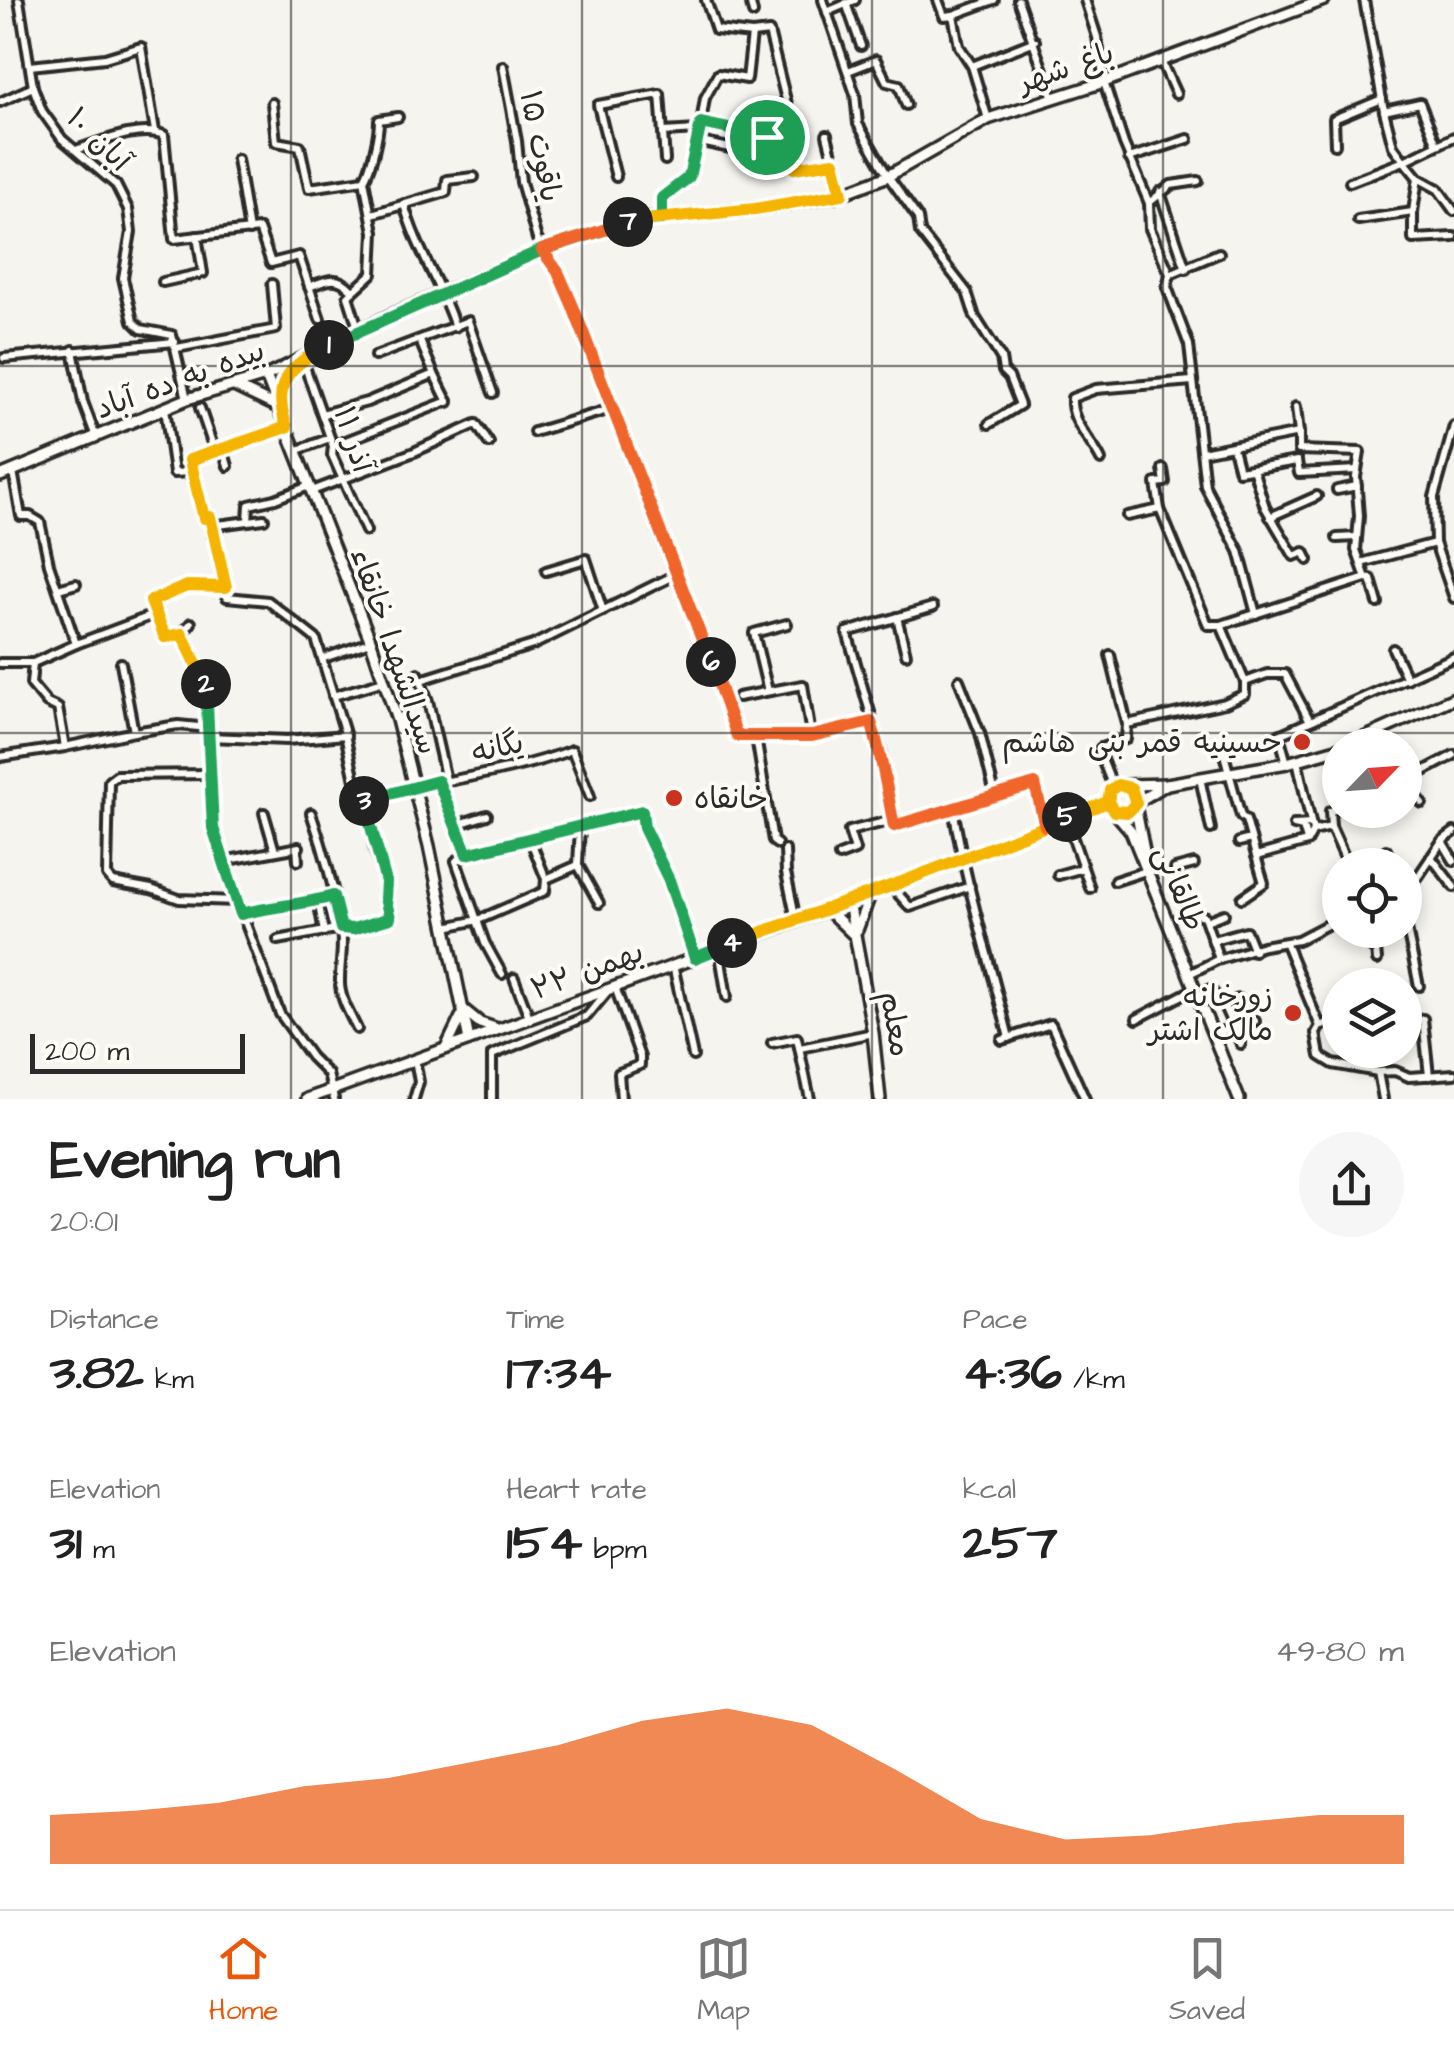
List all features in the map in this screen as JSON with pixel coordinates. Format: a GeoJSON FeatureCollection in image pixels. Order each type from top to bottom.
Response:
{"type":"FeatureCollection","features":[{"type":"Feature","properties":{"kind":"main road","name":"باغ شهر"},"geometry":{"type":"LineString","coordinates":[[888,176],[988,119],[1104,82],[1324,0]]}},
{"type":"Feature","properties":{"kind":"main road","name":"بیده به ده آباد"},"geometry":{"type":"LineString","coordinates":[[0,476],[187,399],[266,376],[359,330],[542,250],[632,221],[755,209],[842,194],[888,176]]}},
{"type":"Feature","properties":{"kind":"main road"},"geometry":{"type":"LineString","coordinates":[[232,386],[280,408],[285,379],[301,359]]}},
{"type":"Feature","properties":{"kind":"main road","name":"سیدالشهدا خانقاء"},"geometry":{"type":"LineString","coordinates":[[266,376],[372,642],[414,786],[472,1039]]}},
{"type":"Feature","properties":{"kind":"main road"},"geometry":{"type":"LineString","coordinates":[[1386,728],[1454,698]]}},
{"type":"Feature","properties":{"kind":"main road"},"geometry":{"type":"LineString","coordinates":[[1166,784],[1128,812],[1114,811],[1108,802],[1113,787],[1166,784],[1322,753]]}},
{"type":"Feature","properties":{"kind":"main road"},"geometry":{"type":"LineString","coordinates":[[1127,786],[1134,791],[1135,804]]}},
{"type":"Feature","properties":{"kind":"main road","name":"۲۲ بهمن"},"geometry":{"type":"LineString","coordinates":[[307,1099],[334,1094],[415,1059],[852,901],[1108,802]]}},
{"type":"Feature","properties":{"kind":"main road","name":"طالقانی"},"geometry":{"type":"LineString","coordinates":[[1135,804],[1147,859],[1194,989],[1241,1099]]}},
{"type":"Feature","properties":{"kind":"main road","name":"طالقانی"},"geometry":{"type":"LineString","coordinates":[[1114,811],[1130,830],[1241,1099]]}},
{"type":"Feature","properties":{"kind":"main road"},"geometry":{"type":"LineString","coordinates":[[828,909],[856,933],[871,893]]}},
{"type":"Feature","properties":{"kind":"main road","name":"معلم"},"geometry":{"type":"LineString","coordinates":[[852,901],[880,1099]]}},
{"type":"Feature","properties":{"kind":"main road"},"geometry":{"type":"LineString","coordinates":[[446,1048],[464,1010],[480,1023],[500,1028]]}},
{"type":"Feature","properties":{"kind":"street","name":"آبان ۱۰"},"geometry":{"type":"LineString","coordinates":[[19,0],[33,86],[42,112],[74,150],[116,185],[128,209],[131,232],[123,278],[133,321],[141,328],[168,332],[176,345]]}},
{"type":"Feature","properties":{"kind":"street"},"geometry":{"type":"LineString","coordinates":[[663,132],[700,126],[767,137],[793,128],[769,32],[716,30],[706,0]]}},
{"type":"Feature","properties":{"kind":"street"},"geometry":{"type":"LineString","coordinates":[[750,0],[753,12]]}},
{"type":"Feature","properties":{"kind":"street"},"geometry":{"type":"LineString","coordinates":[[823,0],[855,94],[858,124],[918,218],[920,232],[966,292],[975,316],[1002,358],[1003,370],[1020,405],[989,424]]}},
{"type":"Feature","properties":{"kind":"street"},"geometry":{"type":"LineString","coordinates":[[827,12],[855,0]]}},
{"type":"Feature","properties":{"kind":"street"},"geometry":{"type":"LineString","coordinates":[[938,0],[944,16],[994,0]]}},
{"type":"Feature","properties":{"kind":"street"},"geometry":{"type":"LineString","coordinates":[[1018,0],[1054,99]]}},
{"type":"Feature","properties":{"kind":"street"},"geometry":{"type":"LineString","coordinates":[[1086,0],[1098,37],[1104,82],[1149,203],[1150,229],[1170,274],[1167,287],[1189,345],[1205,486],[1239,551],[1256,614]]}},
{"type":"Feature","properties":{"kind":"street"},"geometry":{"type":"LineString","coordinates":[[1364,0],[1394,146],[1418,178],[1438,189],[1454,211]]}},
{"type":"Feature","properties":{"kind":"street"},"geometry":{"type":"LineString","coordinates":[[846,4],[860,46]]}},
{"type":"Feature","properties":{"kind":"street"},"geometry":{"type":"LineString","coordinates":[[952,15],[959,46],[972,66],[988,119]]}},
{"type":"Feature","properties":{"kind":"street"},"geometry":{"type":"LineString","coordinates":[[662,219],[662,198],[689,177],[705,98],[718,74],[747,79],[752,34]]}},
{"type":"Feature","properties":{"kind":"street"},"geometry":{"type":"LineString","coordinates":[[972,66],[1035,42]]}},
{"type":"Feature","properties":{"kind":"street"},"geometry":{"type":"LineString","coordinates":[[30,66],[104,58],[141,47],[155,131]]}},
{"type":"Feature","properties":{"kind":"street"},"geometry":{"type":"LineString","coordinates":[[848,71],[876,60],[887,82],[898,85],[906,105]]}},
{"type":"Feature","properties":{"kind":"street"},"geometry":{"type":"LineString","coordinates":[[1160,60],[1176,94]]}},
{"type":"Feature","properties":{"kind":"street","name":"یاقوت ۱۵"},"geometry":{"type":"LineString","coordinates":[[503,66],[518,141],[521,182],[542,250],[558,272],[720,683],[737,736],[756,737]]}},
{"type":"Feature","properties":{"kind":"street"},"geometry":{"type":"LineString","coordinates":[[0,102],[33,86]]}},
{"type":"Feature","properties":{"kind":"street"},"geometry":{"type":"LineString","coordinates":[[616,177],[598,105],[660,94],[665,160]]}},
{"type":"Feature","properties":{"kind":"street"},"geometry":{"type":"LineString","coordinates":[[1335,145],[1334,120],[1382,99]]}},
{"type":"Feature","properties":{"kind":"street"},"geometry":{"type":"LineString","coordinates":[[272,103],[276,142],[300,146],[309,188],[364,180]]}},
{"type":"Feature","properties":{"kind":"street"},"geometry":{"type":"LineString","coordinates":[[1384,111],[1420,103],[1437,145]]}},
{"type":"Feature","properties":{"kind":"street"},"geometry":{"type":"LineString","coordinates":[[359,330],[348,300],[352,290],[367,282],[372,274],[372,214],[364,180],[372,165],[379,120],[398,116]]}},
{"type":"Feature","properties":{"kind":"street"},"geometry":{"type":"LineString","coordinates":[[74,150],[155,131],[164,135],[174,239],[259,230],[270,263],[299,256],[320,319]]}},
{"type":"Feature","properties":{"kind":"street"},"geometry":{"type":"LineString","coordinates":[[827,135],[842,194]]}},
{"type":"Feature","properties":{"kind":"street"},"geometry":{"type":"LineString","coordinates":[[767,137],[765,149],[790,149],[794,168],[834,162]]}},
{"type":"Feature","properties":{"kind":"street"},"geometry":{"type":"LineString","coordinates":[[1350,182],[1454,137]]}},
{"type":"Feature","properties":{"kind":"street"},"geometry":{"type":"LineString","coordinates":[[1130,158],[1188,139]]}},
{"type":"Feature","properties":{"kind":"street"},"geometry":{"type":"LineString","coordinates":[[696,141],[763,155]]}},
{"type":"Feature","properties":{"kind":"street"},"geometry":{"type":"LineString","coordinates":[[237,159],[249,230]]}},
{"type":"Feature","properties":{"kind":"street"},"geometry":{"type":"LineString","coordinates":[[372,214],[446,192],[447,180],[474,177]]}},
{"type":"Feature","properties":{"kind":"street"},"geometry":{"type":"LineString","coordinates":[[1418,178],[1413,239],[1454,237]]}},
{"type":"Feature","properties":{"kind":"street"},"geometry":{"type":"LineString","coordinates":[[1149,203],[1170,185],[1198,182]]}},
{"type":"Feature","properties":{"kind":"street"},"geometry":{"type":"LineString","coordinates":[[1160,192],[1186,270]]}},
{"type":"Feature","properties":{"kind":"street"},"geometry":{"type":"LineString","coordinates":[[404,204],[414,239],[431,276],[444,292],[454,327]]}},
{"type":"Feature","properties":{"kind":"street"},"geometry":{"type":"LineString","coordinates":[[1358,220],[1413,212]]}},
{"type":"Feature","properties":{"kind":"street"},"geometry":{"type":"LineString","coordinates":[[164,282],[204,273],[198,236]]}},
{"type":"Feature","properties":{"kind":"street"},"geometry":{"type":"LineString","coordinates":[[1170,274],[1219,252]]}},
{"type":"Feature","properties":{"kind":"street"},"geometry":{"type":"LineString","coordinates":[[309,287],[332,278],[342,280],[352,290]]}},
{"type":"Feature","properties":{"kind":"street"},"geometry":{"type":"LineString","coordinates":[[4,358],[176,345],[276,329],[272,284]]}},
{"type":"Feature","properties":{"kind":"street"},"geometry":{"type":"LineString","coordinates":[[374,356],[468,321],[493,393]]}},
{"type":"Feature","properties":{"kind":"street"},"geometry":{"type":"LineString","coordinates":[[295,451],[449,401],[420,341]]}},
{"type":"Feature","properties":{"kind":"street"},"geometry":{"type":"LineString","coordinates":[[176,345],[187,399]]}},
{"type":"Feature","properties":{"kind":"street"},"geometry":{"type":"LineString","coordinates":[[73,350],[83,402],[96,437]]}},
{"type":"Feature","properties":{"kind":"street","name":"آذر ۱۱"},"geometry":{"type":"LineString","coordinates":[[301,359],[322,414],[332,455],[366,532]]}},
{"type":"Feature","properties":{"kind":"street"},"geometry":{"type":"LineString","coordinates":[[322,414],[367,402],[434,374]]}},
{"type":"Feature","properties":{"kind":"street"},"geometry":{"type":"LineString","coordinates":[[1101,460],[1078,423],[1072,398],[1096,389],[1192,381]]}},
{"type":"Feature","properties":{"kind":"street"},"geometry":{"type":"LineString","coordinates":[[165,408],[174,473],[192,472]]}},
{"type":"Feature","properties":{"kind":"street"},"geometry":{"type":"LineString","coordinates":[[200,408],[228,466]]}},
{"type":"Feature","properties":{"kind":"street"},"geometry":{"type":"LineString","coordinates":[[1296,408],[1300,450],[1360,452],[1356,537],[1366,578]]}},
{"type":"Feature","properties":{"kind":"street"},"geometry":{"type":"LineString","coordinates":[[534,432],[611,409]]}},
{"type":"Feature","properties":{"kind":"street"},"geometry":{"type":"LineString","coordinates":[[248,521],[250,505],[342,479],[476,424],[489,443]]}},
{"type":"Feature","properties":{"kind":"street"},"geometry":{"type":"LineString","coordinates":[[1454,426],[1434,497],[1436,543],[1454,598]]}},
{"type":"Feature","properties":{"kind":"street"},"geometry":{"type":"LineString","coordinates":[[278,940],[353,929],[390,918],[384,872],[374,848],[368,807],[357,790],[346,735],[316,639],[268,602],[227,597],[210,517],[204,518],[192,472],[190,460],[287,427]]}},
{"type":"Feature","properties":{"kind":"street"},"geometry":{"type":"LineString","coordinates":[[1202,452],[1298,434]]}},
{"type":"Feature","properties":{"kind":"street"},"geometry":{"type":"LineString","coordinates":[[1234,448],[1239,471],[1297,461],[1299,472],[1357,470]]}},
{"type":"Feature","properties":{"kind":"street"},"geometry":{"type":"LineString","coordinates":[[1163,469],[1164,482],[1156,483],[1160,509],[1208,625],[1221,626],[1366,578],[1371,579],[1378,603]]}},
{"type":"Feature","properties":{"kind":"street"},"geometry":{"type":"LineString","coordinates":[[1253,469],[1270,516],[1294,556],[1304,552],[1308,560]]}},
{"type":"Feature","properties":{"kind":"street"},"geometry":{"type":"LineString","coordinates":[[14,471],[21,516],[40,522],[76,644]]}},
{"type":"Feature","properties":{"kind":"street"},"geometry":{"type":"LineString","coordinates":[[1338,490],[1357,486]]}},
{"type":"Feature","properties":{"kind":"street"},"geometry":{"type":"LineString","coordinates":[[1270,516],[1317,496]]}},
{"type":"Feature","properties":{"kind":"street"},"geometry":{"type":"LineString","coordinates":[[1127,516],[1160,509]]}},
{"type":"Feature","properties":{"kind":"street"},"geometry":{"type":"LineString","coordinates":[[211,526],[264,519]]}},
{"type":"Feature","properties":{"kind":"street"},"geometry":{"type":"LineString","coordinates":[[1337,538],[1356,537]]}},
{"type":"Feature","properties":{"kind":"street"},"geometry":{"type":"LineString","coordinates":[[1361,564],[1436,543]]}},
{"type":"Feature","properties":{"kind":"street"},"geometry":{"type":"LineString","coordinates":[[546,571],[586,559],[603,611]]}},
{"type":"Feature","properties":{"kind":"street"},"geometry":{"type":"LineString","coordinates":[[467,854],[442,781],[443,758],[419,677],[533,646],[675,575]]}},
{"type":"Feature","properties":{"kind":"street"},"geometry":{"type":"LineString","coordinates":[[58,589],[76,584]]}},
{"type":"Feature","properties":{"kind":"street"},"geometry":{"type":"LineString","coordinates":[[191,623],[182,634],[165,637],[151,601],[187,586],[226,587]]}},
{"type":"Feature","properties":{"kind":"street"},"geometry":{"type":"LineString","coordinates":[[933,607],[847,632],[882,754],[883,780],[894,826],[1035,784],[1045,826]]}},
{"type":"Feature","properties":{"kind":"street"},"geometry":{"type":"LineString","coordinates":[[0,663],[32,662],[156,614]]}},
{"type":"Feature","properties":{"kind":"street"},"geometry":{"type":"LineString","coordinates":[[898,617],[906,654]]}},
{"type":"Feature","properties":{"kind":"street"},"geometry":{"type":"LineString","coordinates":[[768,691],[754,633],[787,624]]}},
{"type":"Feature","properties":{"kind":"street"},"geometry":{"type":"LineString","coordinates":[[1127,724],[1224,703],[1245,694],[1246,682],[1221,626]]}},
{"type":"Feature","properties":{"kind":"street"},"geometry":{"type":"LineString","coordinates":[[182,634],[205,678],[213,828],[223,861],[280,1014],[328,1074],[334,1094]]}},
{"type":"Feature","properties":{"kind":"street"},"geometry":{"type":"LineString","coordinates":[[324,658],[372,642]]}},
{"type":"Feature","properties":{"kind":"street"},"geometry":{"type":"LineString","coordinates":[[1393,650],[1408,679]]}},
{"type":"Feature","properties":{"kind":"street"},"geometry":{"type":"LineString","coordinates":[[1110,655],[1127,724],[1126,740],[1101,748],[1100,752],[1113,787]]}},
{"type":"Feature","properties":{"kind":"street"},"geometry":{"type":"LineString","coordinates":[[1307,842],[1312,828],[1292,762],[1279,735],[1454,656]]}},
{"type":"Feature","properties":{"kind":"street"},"geometry":{"type":"LineString","coordinates":[[32,662],[31,684],[47,703],[58,708],[65,747]]}},
{"type":"Feature","properties":{"kind":"street"},"geometry":{"type":"LineString","coordinates":[[121,663],[134,732]]}},
{"type":"Feature","properties":{"kind":"street"},"geometry":{"type":"LineString","coordinates":[[1246,682],[1267,674],[1285,674],[1310,721]]}},
{"type":"Feature","properties":{"kind":"street"},"geometry":{"type":"LineString","coordinates":[[959,680],[980,733],[996,794]]}},
{"type":"Feature","properties":{"kind":"street"},"geometry":{"type":"LineString","coordinates":[[333,696],[384,681]]}},
{"type":"Feature","properties":{"kind":"street"},"geometry":{"type":"LineString","coordinates":[[738,697],[804,684],[812,736]]}},
{"type":"Feature","properties":{"kind":"street"},"geometry":{"type":"LineString","coordinates":[[777,844],[772,841],[764,801],[756,737],[812,736],[871,722]]}},
{"type":"Feature","properties":{"kind":"street"},"geometry":{"type":"LineString","coordinates":[[0,757],[178,726],[287,740],[346,735]]}},
{"type":"Feature","properties":{"kind":"street"},"geometry":{"type":"LineString","coordinates":[[1222,747],[1227,774],[1241,816],[1246,820],[1264,884],[1242,898]]}},
{"type":"Feature","properties":{"kind":"street","name":"یگانه"},"geometry":{"type":"LineString","coordinates":[[363,799],[494,772],[572,750],[590,796]]}},
{"type":"Feature","properties":{"kind":"street"},"geometry":{"type":"LineString","coordinates":[[1422,773],[1451,756],[1454,765]]}},
{"type":"Feature","properties":{"kind":"street"},"geometry":{"type":"LineString","coordinates":[[210,772],[117,776],[109,781],[107,876],[113,882],[151,888],[180,899],[237,902]]}},
{"type":"Feature","properties":{"kind":"street"},"geometry":{"type":"LineString","coordinates":[[1200,778],[1211,829]]}},
{"type":"Feature","properties":{"kind":"street"},"geometry":{"type":"LineString","coordinates":[[953,808],[961,859],[988,953],[1006,1039],[1051,1024],[1085,1099]]}},
{"type":"Feature","properties":{"kind":"street"},"geometry":{"type":"LineString","coordinates":[[502,974],[485,943],[456,861],[467,854],[642,811],[653,852],[669,880],[695,958]]}},
{"type":"Feature","properties":{"kind":"street"},"geometry":{"type":"LineString","coordinates":[[264,813],[275,852]]}},
{"type":"Feature","properties":{"kind":"street"},"geometry":{"type":"LineString","coordinates":[[311,814],[334,879],[333,896],[344,952],[342,995],[357,1029]]}},
{"type":"Feature","properties":{"kind":"street"},"geometry":{"type":"LineString","coordinates":[[456,825],[487,816]]}},
{"type":"Feature","properties":{"kind":"street"},"geometry":{"type":"LineString","coordinates":[[1066,818],[1090,888]]}},
{"type":"Feature","properties":{"kind":"street"},"geometry":{"type":"LineString","coordinates":[[839,856],[856,850],[850,832],[893,820]]}},
{"type":"Feature","properties":{"kind":"street"},"geometry":{"type":"LineString","coordinates":[[580,826],[578,865],[599,903]]}},
{"type":"Feature","properties":{"kind":"street"},"geometry":{"type":"LineString","coordinates":[[1307,842],[1302,828],[1294,826],[1322,827]]}},
{"type":"Feature","properties":{"kind":"street"},"geometry":{"type":"LineString","coordinates":[[1422,870],[1442,841],[1454,832]]}},
{"type":"Feature","properties":{"kind":"street"},"geometry":{"type":"LineString","coordinates":[[446,927],[478,920],[545,891],[546,879],[530,839]]}},
{"type":"Feature","properties":{"kind":"street"},"geometry":{"type":"LineString","coordinates":[[1239,842],[1252,839]]}},
{"type":"Feature","properties":{"kind":"street"},"geometry":{"type":"LineString","coordinates":[[1442,841],[1454,861]]}},
{"type":"Feature","properties":{"kind":"street"},"geometry":{"type":"LineString","coordinates":[[1256,856],[1307,842]]}},
{"type":"Feature","properties":{"kind":"street"},"geometry":{"type":"LineString","coordinates":[[223,861],[298,847],[298,862]]}},
{"type":"Feature","properties":{"kind":"street"},"geometry":{"type":"LineString","coordinates":[[785,850],[796,920]]}},
{"type":"Feature","properties":{"kind":"street"},"geometry":{"type":"LineString","coordinates":[[1431,857],[1454,886]]}},
{"type":"Feature","properties":{"kind":"street"},"geometry":{"type":"LineString","coordinates":[[1194,864],[1175,869],[1192,913],[1204,916],[1219,960]]}},
{"type":"Feature","properties":{"kind":"street"},"geometry":{"type":"LineString","coordinates":[[546,879],[578,865]]}},
{"type":"Feature","properties":{"kind":"street"},"geometry":{"type":"LineString","coordinates":[[1058,874],[1083,868]]}},
{"type":"Feature","properties":{"kind":"street"},"geometry":{"type":"LineString","coordinates":[[1114,881],[1146,871]]}},
{"type":"Feature","properties":{"kind":"street"},"geometry":{"type":"LineString","coordinates":[[891,886],[910,907],[970,886]]}},
{"type":"Feature","properties":{"kind":"street"},"geometry":{"type":"LineString","coordinates":[[241,914],[333,896]]}},
{"type":"Feature","properties":{"kind":"street"},"geometry":{"type":"LineString","coordinates":[[318,900],[324,932]]}},
{"type":"Feature","properties":{"kind":"street"},"geometry":{"type":"LineString","coordinates":[[1206,921],[1224,914]]}},
{"type":"Feature","properties":{"kind":"street"},"geometry":{"type":"LineString","coordinates":[[1190,974],[1275,942],[1286,944],[1322,927]]}},
{"type":"Feature","properties":{"kind":"street"},"geometry":{"type":"LineString","coordinates":[[1213,940],[1246,931],[1254,951]]}},
{"type":"Feature","properties":{"kind":"street"},"geometry":{"type":"LineString","coordinates":[[1286,944],[1320,1026],[1316,1033],[1320,1056],[1333,1064],[1378,1072],[1454,1074]]}},
{"type":"Feature","properties":{"kind":"street"},"geometry":{"type":"LineString","coordinates":[[719,948],[727,997]]}},
{"type":"Feature","properties":{"kind":"street"},"geometry":{"type":"LineString","coordinates":[[1372,948],[1376,949],[1377,960]]}},
{"type":"Feature","properties":{"kind":"street"},"geometry":{"type":"LineString","coordinates":[[673,965],[693,1056]]}},
{"type":"Feature","properties":{"kind":"street"},"geometry":{"type":"LineString","coordinates":[[514,978],[529,1018]]}},
{"type":"Feature","properties":{"kind":"street"},"geometry":{"type":"LineString","coordinates":[[492,1099],[492,1054],[587,1016],[612,988],[634,1036],[640,1066],[619,1073],[621,1099]]}},
{"type":"Feature","properties":{"kind":"street"},"geometry":{"type":"LineString","coordinates":[[1137,1019],[1194,989]]}},
{"type":"Feature","properties":{"kind":"street"},"geometry":{"type":"LineString","coordinates":[[1210,989],[1223,1004],[1241,1044]]}},
{"type":"Feature","properties":{"kind":"street"},"geometry":{"type":"LineString","coordinates":[[1223,1004],[1239,999]]}},
{"type":"Feature","properties":{"kind":"street"},"geometry":{"type":"LineString","coordinates":[[1423,1018],[1429,1076]]}},
{"type":"Feature","properties":{"kind":"street"},"geometry":{"type":"LineString","coordinates":[[1217,1033],[1255,1021]]}},
{"type":"Feature","properties":{"kind":"street"},"geometry":{"type":"LineString","coordinates":[[800,1048],[873,1033]]}},
{"type":"Feature","properties":{"kind":"street"},"geometry":{"type":"LineString","coordinates":[[772,1043],[797,1038],[810,1099]]}},
{"type":"Feature","properties":{"kind":"street"},"geometry":{"type":"LineString","coordinates":[[414,1099],[419,1082],[415,1059]]}},
{"type":"Feature","properties":{"kind":"street"},"geometry":{"type":"LineString","coordinates":[[1378,1072],[1384,1099]]}},
{"type":"Feature","properties":{"kind":"place","name":"حسینیه قمر بنی هاشم"},"geometry":{"type":"Point","coordinates":[1302,742]}},
{"type":"Feature","properties":{"kind":"place","name":"خانقاه"},"geometry":{"type":"Point","coordinates":[674,798]}},
{"type":"Feature","properties":{"kind":"place","name":"زورخانه مالک اشتر"},"geometry":{"type":"Point","coordinates":[1293,1013]}},
{"type":"Feature","properties":{"kind":"route"},"geometry":{"type":"LineString","coordinates":[[767,137],[701,123],[689,177],[662,198],[662,219],[632,221],[542,250],[300,359],[282,388],[280,408],[287,427],[190,460],[204,518],[210,517],[226,587],[187,586],[151,601],[165,637],[182,634],[205,678],[213,828],[241,914],[333,896],[341,928],[353,929],[390,918],[386,882],[363,799],[438,781],[467,854],[642,811],[644,828],[669,880],[695,958],[899,883],[1036,829],[1045,826],[1108,802],[1110,790],[1118,785],[1131,788],[1136,796],[1135,805],[1128,812],[1118,813],[1108,802],[1093,808],[1045,826],[1035,784],[894,826],[883,780],[882,754],[871,722],[812,736],[737,736],[720,683],[572,304],[558,272],[542,250],[581,237],[632,221],[662,219],[755,209],[842,194],[834,162],[794,168],[790,149],[765,149],[767,137]]}}]}
